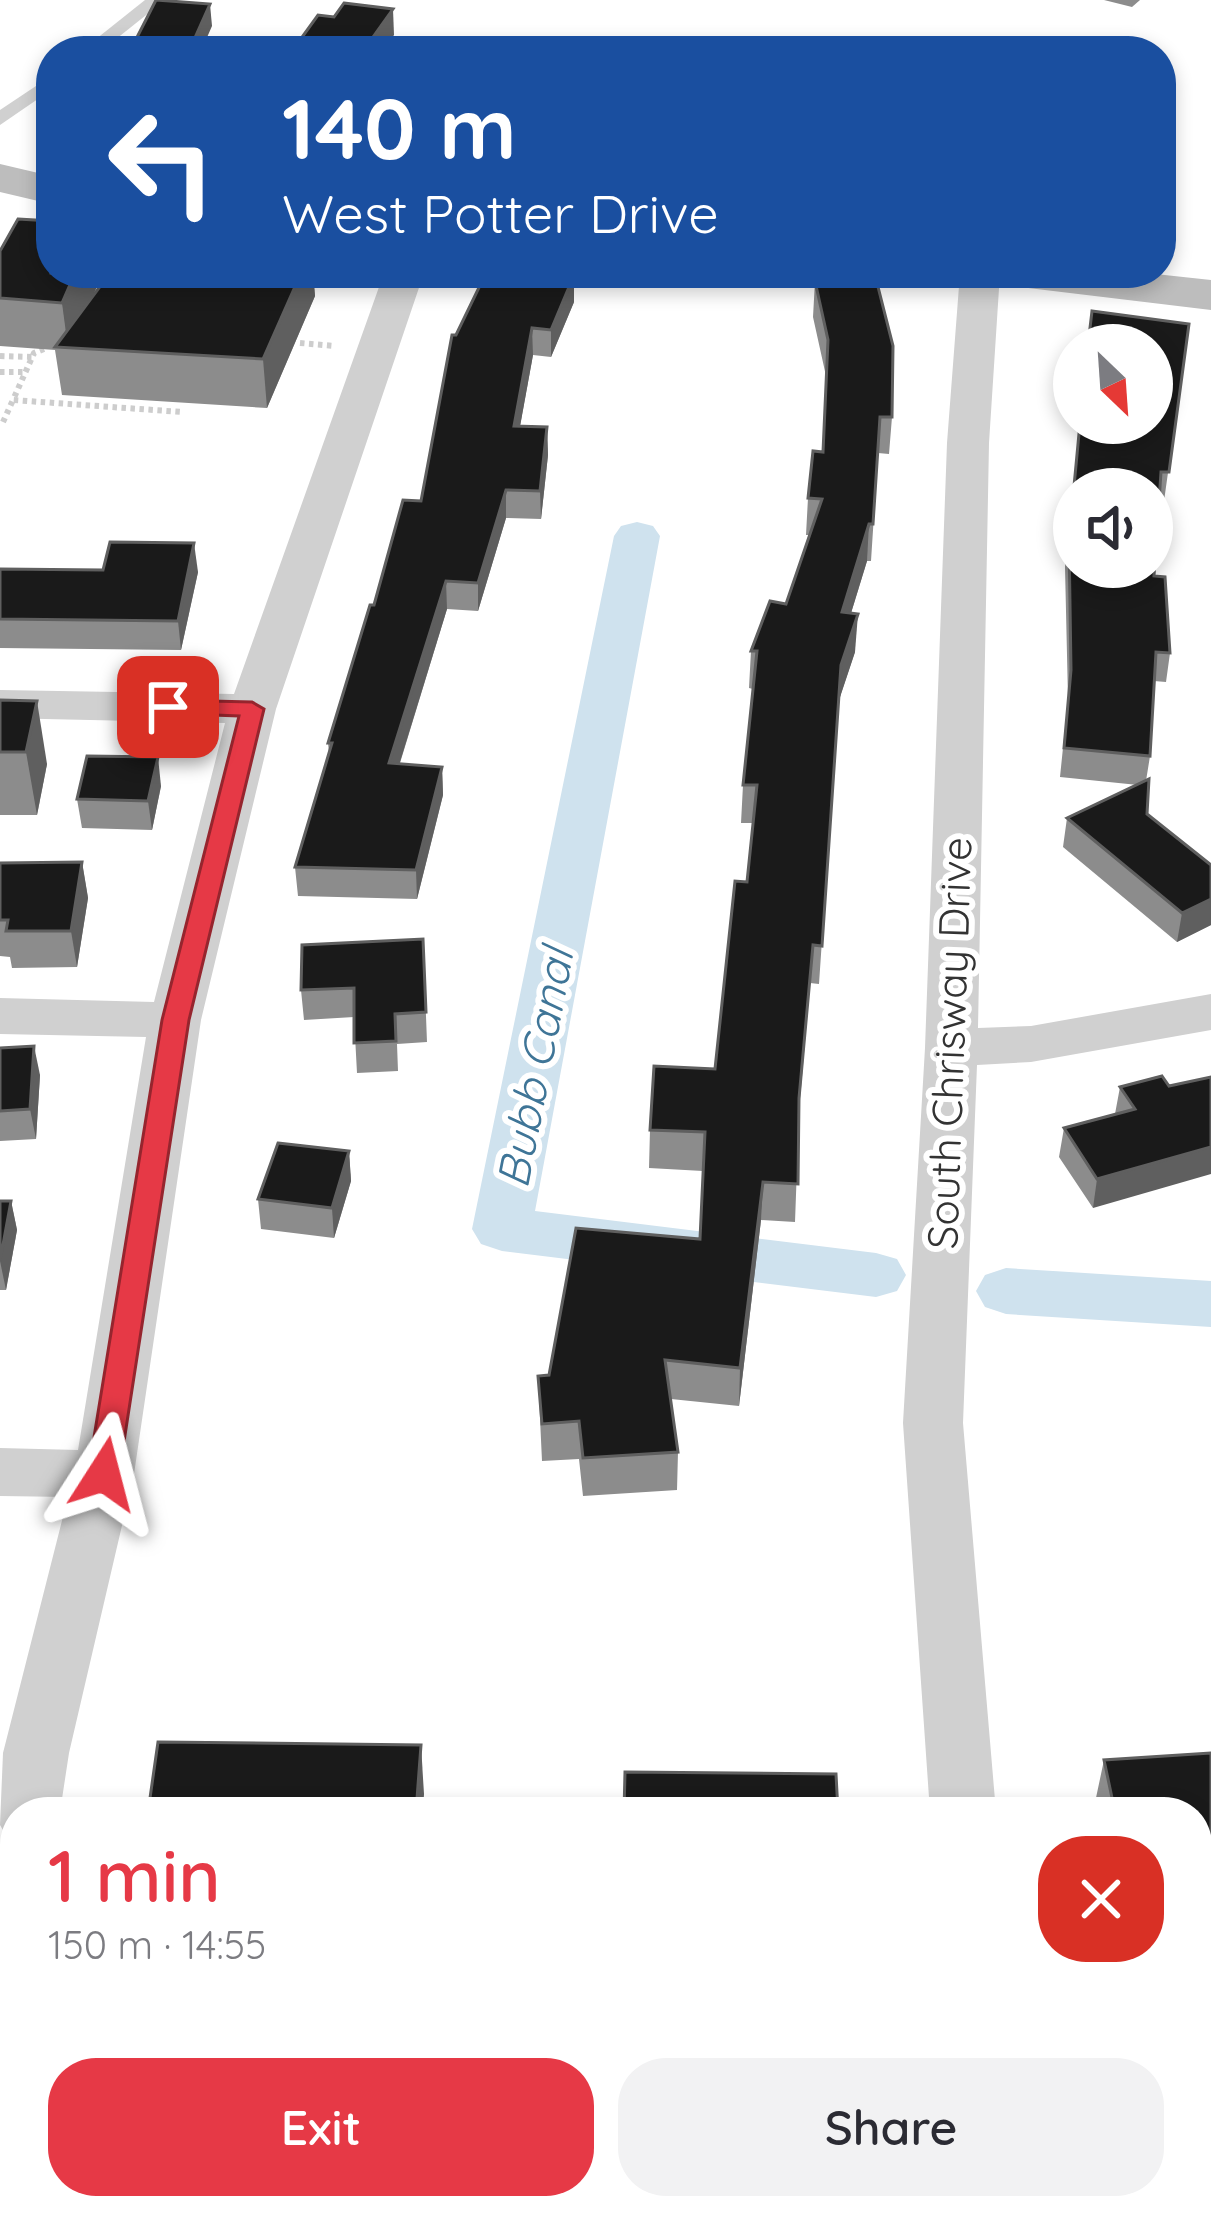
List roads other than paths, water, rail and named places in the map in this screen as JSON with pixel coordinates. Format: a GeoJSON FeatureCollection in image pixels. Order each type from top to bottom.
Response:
{"type":"FeatureCollection","features":[{"type":"Feature","properties":{"kind":"street"},"geometry":{"type":"LineString","coordinates":[[0,178],[36,186]]}},
{"type":"Feature","properties":{"kind":"street"},"geometry":{"type":"LineString","coordinates":[[29,1797],[104,1474],[176,1020],[252,709],[399,288]]}},
{"type":"Feature","properties":{"kind":"street","name":"South Chrisway Drive"},"geometry":{"type":"LineString","coordinates":[[962,1797],[933,1424],[951,1048],[968,443],[979,288]]}},
{"type":"Feature","properties":{"kind":"street"},"geometry":{"type":"LineString","coordinates":[[1150,288],[1211,295]]}},
{"type":"Feature","properties":{"kind":"street"},"geometry":{"type":"LineString","coordinates":[[0,704],[252,709]]}},
{"type":"Feature","properties":{"kind":"street"},"geometry":{"type":"LineString","coordinates":[[951,1048],[1031,1044],[1211,1012]]}},
{"type":"Feature","properties":{"kind":"street"},"geometry":{"type":"LineString","coordinates":[[0,1016],[176,1020]]}},
{"type":"Feature","properties":{"kind":"street"},"geometry":{"type":"LineString","coordinates":[[0,1472],[104,1474]]}},
{"type":"Feature","properties":{"kind":"lane"},"geometry":{"type":"LineString","coordinates":[[110,36],[157,0]]}},
{"type":"Feature","properties":{"kind":"lane"},"geometry":{"type":"LineString","coordinates":[[0,119],[36,91]]}},
{"type":"Feature","properties":{"kind":"waterway","name":"Bubb Canal"},"geometry":{"type":"LineString","coordinates":[[637,536],[502,1229],[876,1275]]}},
{"type":"Feature","properties":{"kind":"waterway","name":"Bubb Canal"},"geometry":{"type":"LineString","coordinates":[[1006,1291],[1211,1304]]}}]}
